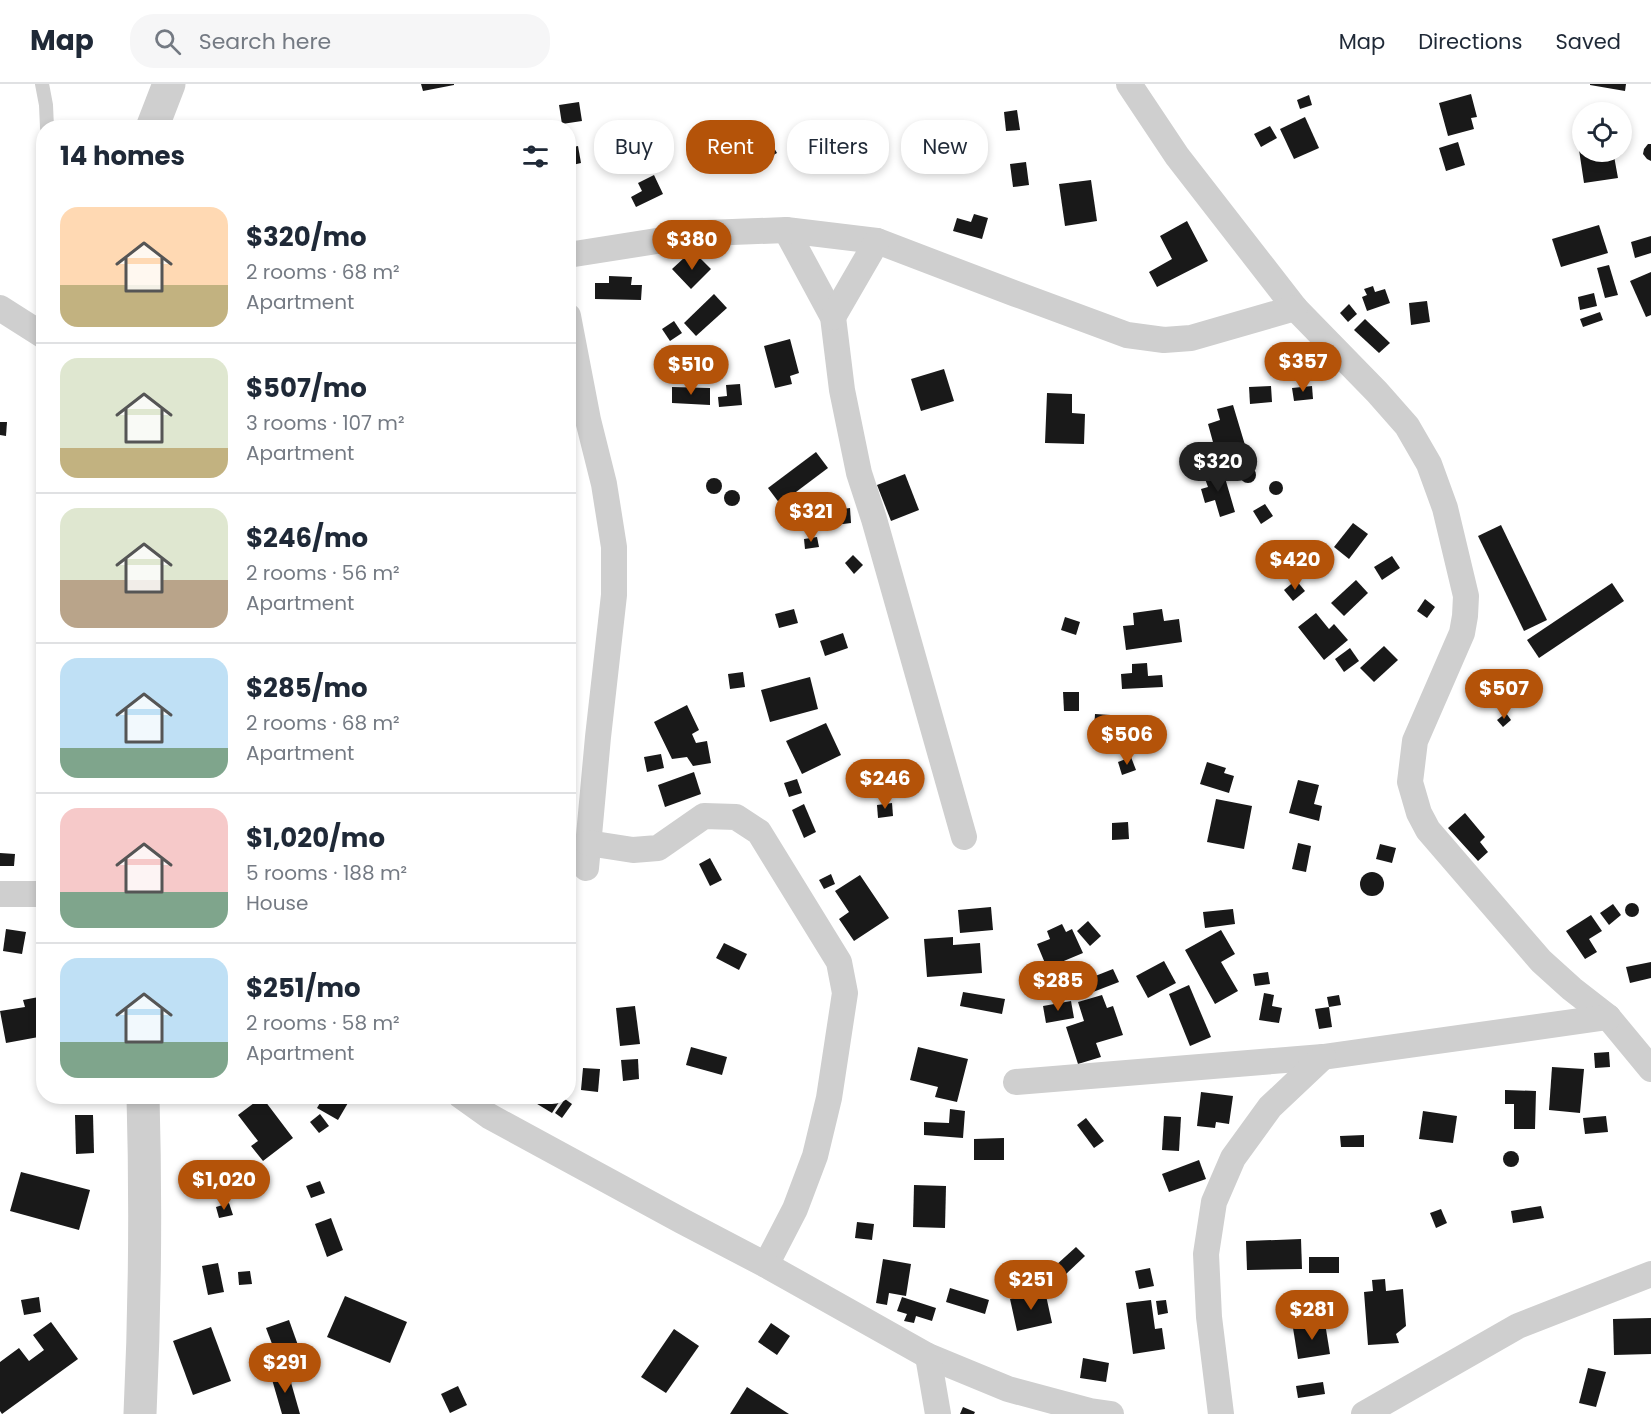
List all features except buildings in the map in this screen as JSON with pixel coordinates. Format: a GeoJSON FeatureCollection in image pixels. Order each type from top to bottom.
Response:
{"type":"FeatureCollection","features":[{"type":"Feature","properties":{"kind":"street"},"geometry":{"type":"LineString","coordinates":[[155,120],[169,84]]}},
{"type":"Feature","properties":{"kind":"street"},"geometry":{"type":"LineString","coordinates":[[1129,84],[1178,156],[1295,308],[1407,426],[1429,464],[1448,519],[1466,596],[1462,633],[1414,741],[1410,782],[1419,813],[1428,830],[1541,961],[1608,1017],[1651,1069]]}},
{"type":"Feature","properties":{"kind":"street"},"geometry":{"type":"LineString","coordinates":[[576,254],[707,233],[786,230],[877,241],[1127,335],[1164,340],[1191,338],[1295,308]]}},
{"type":"Feature","properties":{"kind":"street"},"geometry":{"type":"LineString","coordinates":[[786,230],[833,316],[842,390],[859,473],[964,837]]}},
{"type":"Feature","properties":{"kind":"street"},"geometry":{"type":"LineString","coordinates":[[833,316],[877,241]]}},
{"type":"Feature","properties":{"kind":"street"},"geometry":{"type":"LineString","coordinates":[[0,308],[36,331]]}},
{"type":"Feature","properties":{"kind":"street"},"geometry":{"type":"LineString","coordinates":[[576,374],[604,484],[614,547],[614,595],[586,868]]}},
{"type":"Feature","properties":{"kind":"street"},"geometry":{"type":"LineString","coordinates":[[588,843],[633,850],[658,848],[704,816],[736,817],[759,832],[839,962],[845,993],[829,1098],[815,1156],[795,1209],[766,1265]]}},
{"type":"Feature","properties":{"kind":"street"},"geometry":{"type":"LineString","coordinates":[[0,894],[36,894]]}},
{"type":"Feature","properties":{"kind":"street"},"geometry":{"type":"LineString","coordinates":[[1016,1082],[1323,1057],[1608,1017]]}},
{"type":"Feature","properties":{"kind":"street"},"geometry":{"type":"LineString","coordinates":[[1221,1414],[1209,1317],[1206,1254],[1214,1202],[1233,1158],[1270,1107],[1323,1057]]}},
{"type":"Feature","properties":{"kind":"street"},"geometry":{"type":"LineString","coordinates":[[140,1414],[146,1198],[143,1104]]}},
{"type":"Feature","properties":{"kind":"street"},"geometry":{"type":"LineString","coordinates":[[472,1104],[489,1116],[766,1265],[928,1356],[1008,1389],[1090,1411],[1111,1414]]}},
{"type":"Feature","properties":{"kind":"street"},"geometry":{"type":"LineString","coordinates":[[1364,1414],[1518,1326],[1651,1274]]}},
{"type":"Feature","properties":{"kind":"street"},"geometry":{"type":"LineString","coordinates":[[928,1356],[938,1414]]}},
{"type":"Feature","properties":{"kind":"lane"},"geometry":{"type":"LineString","coordinates":[[42,84],[47,120]]}}]}
